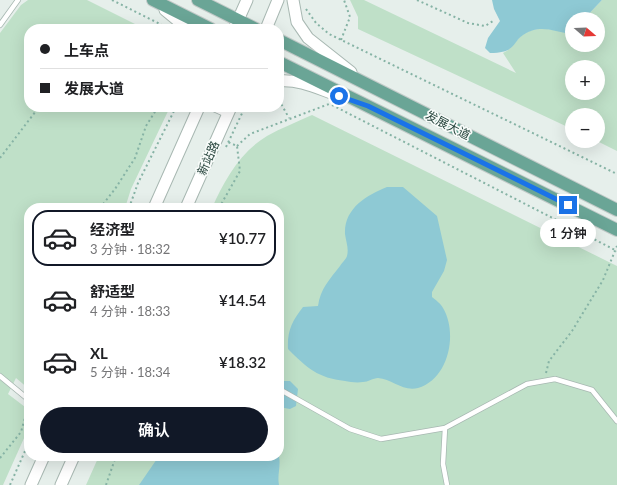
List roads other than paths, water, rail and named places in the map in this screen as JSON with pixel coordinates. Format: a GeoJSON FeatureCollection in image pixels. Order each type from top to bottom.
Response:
{"type":"FeatureCollection","features":[{"type":"Feature","properties":{"kind":"main road"},"geometry":{"type":"LineString","coordinates":[[152,0],[201,24]]}},
{"type":"Feature","properties":{"kind":"main road"},"geometry":{"type":"LineString","coordinates":[[198,0],[234,24]]}},
{"type":"Feature","properties":{"kind":"main road","name":"发展大道"},"geometry":{"type":"LineString","coordinates":[[284,43],[617,210]]}},
{"type":"Feature","properties":{"kind":"main road","name":"发展大道"},"geometry":{"type":"LineString","coordinates":[[284,64],[617,230]]}},
{"type":"Feature","properties":{"kind":"street"},"geometry":{"type":"LineString","coordinates":[[152,0],[182,24]]}},
{"type":"Feature","properties":{"kind":"street"},"geometry":{"type":"LineString","coordinates":[[236,24],[247,0]]}},
{"type":"Feature","properties":{"kind":"street"},"geometry":{"type":"LineString","coordinates":[[268,24],[278,0]]}},
{"type":"Feature","properties":{"kind":"street"},"geometry":{"type":"LineString","coordinates":[[293,0],[297,22],[308,38],[346,69],[376,89]]}},
{"type":"Feature","properties":{"kind":"street"},"geometry":{"type":"LineString","coordinates":[[284,81],[305,84],[368,106]]}},
{"type":"Feature","properties":{"kind":"street"},"geometry":{"type":"LineString","coordinates":[[188,131],[193,112]]}},
{"type":"Feature","properties":{"kind":"street"},"geometry":{"type":"LineString","coordinates":[[156,203],[197,112]]}},
{"type":"Feature","properties":{"kind":"street","name":"新站路"},"geometry":{"type":"LineString","coordinates":[[188,203],[229,112]]}},
{"type":"Feature","properties":{"kind":"street"},"geometry":{"type":"LineString","coordinates":[[212,149],[233,112]]}},
{"type":"Feature","properties":{"kind":"street"},"geometry":{"type":"LineString","coordinates":[[31,485],[42,461]]}},
{"type":"Feature","properties":{"kind":"street"},"geometry":{"type":"LineString","coordinates":[[61,485],[72,461]]}},
{"type":"Feature","properties":{"kind":"lane"},"geometry":{"type":"LineString","coordinates":[[0,25],[18,0]]}},
{"type":"Feature","properties":{"kind":"lane"},"geometry":{"type":"LineString","coordinates":[[0,376],[24,396]]}},
{"type":"Feature","properties":{"kind":"lane"},"geometry":{"type":"LineString","coordinates":[[284,393],[350,429],[381,439],[445,428],[527,384],[556,379],[592,390],[617,421]]}},
{"type":"Feature","properties":{"kind":"lane"},"geometry":{"type":"LineString","coordinates":[[445,428],[443,464],[447,485]]}},
{"type":"Feature","properties":{"kind":"water"},"geometry":{"type":"Polygon","coordinates":[[[492,0],[602,0],[591,12],[565,12],[565,33],[546,29],[531,31],[524,34],[511,48],[506,51],[490,53],[485,48],[488,38],[500,21],[494,9],[492,0]]]}},
{"type":"Feature","properties":{"kind":"water"},"geometry":{"type":"Polygon","coordinates":[[[387,187],[403,187],[437,216],[447,260],[444,271],[432,292],[432,297],[442,307],[448,318],[450,342],[448,354],[437,375],[429,383],[413,389],[402,387],[378,378],[365,382],[356,382],[336,380],[320,375],[307,367],[288,349],[289,331],[296,317],[303,307],[318,306],[321,294],[326,284],[348,253],[345,234],[348,217],[358,204],[372,194],[387,187]]]}},
{"type":"Feature","properties":{"kind":"water"},"geometry":{"type":"Polygon","coordinates":[[[284,381],[290,381],[298,389],[296,406],[290,409],[284,408],[284,381]]]}},
{"type":"Feature","properties":{"kind":"water"},"geometry":{"type":"Polygon","coordinates":[[[156,461],[280,461],[279,485],[139,485],[156,461]]]}}]}
